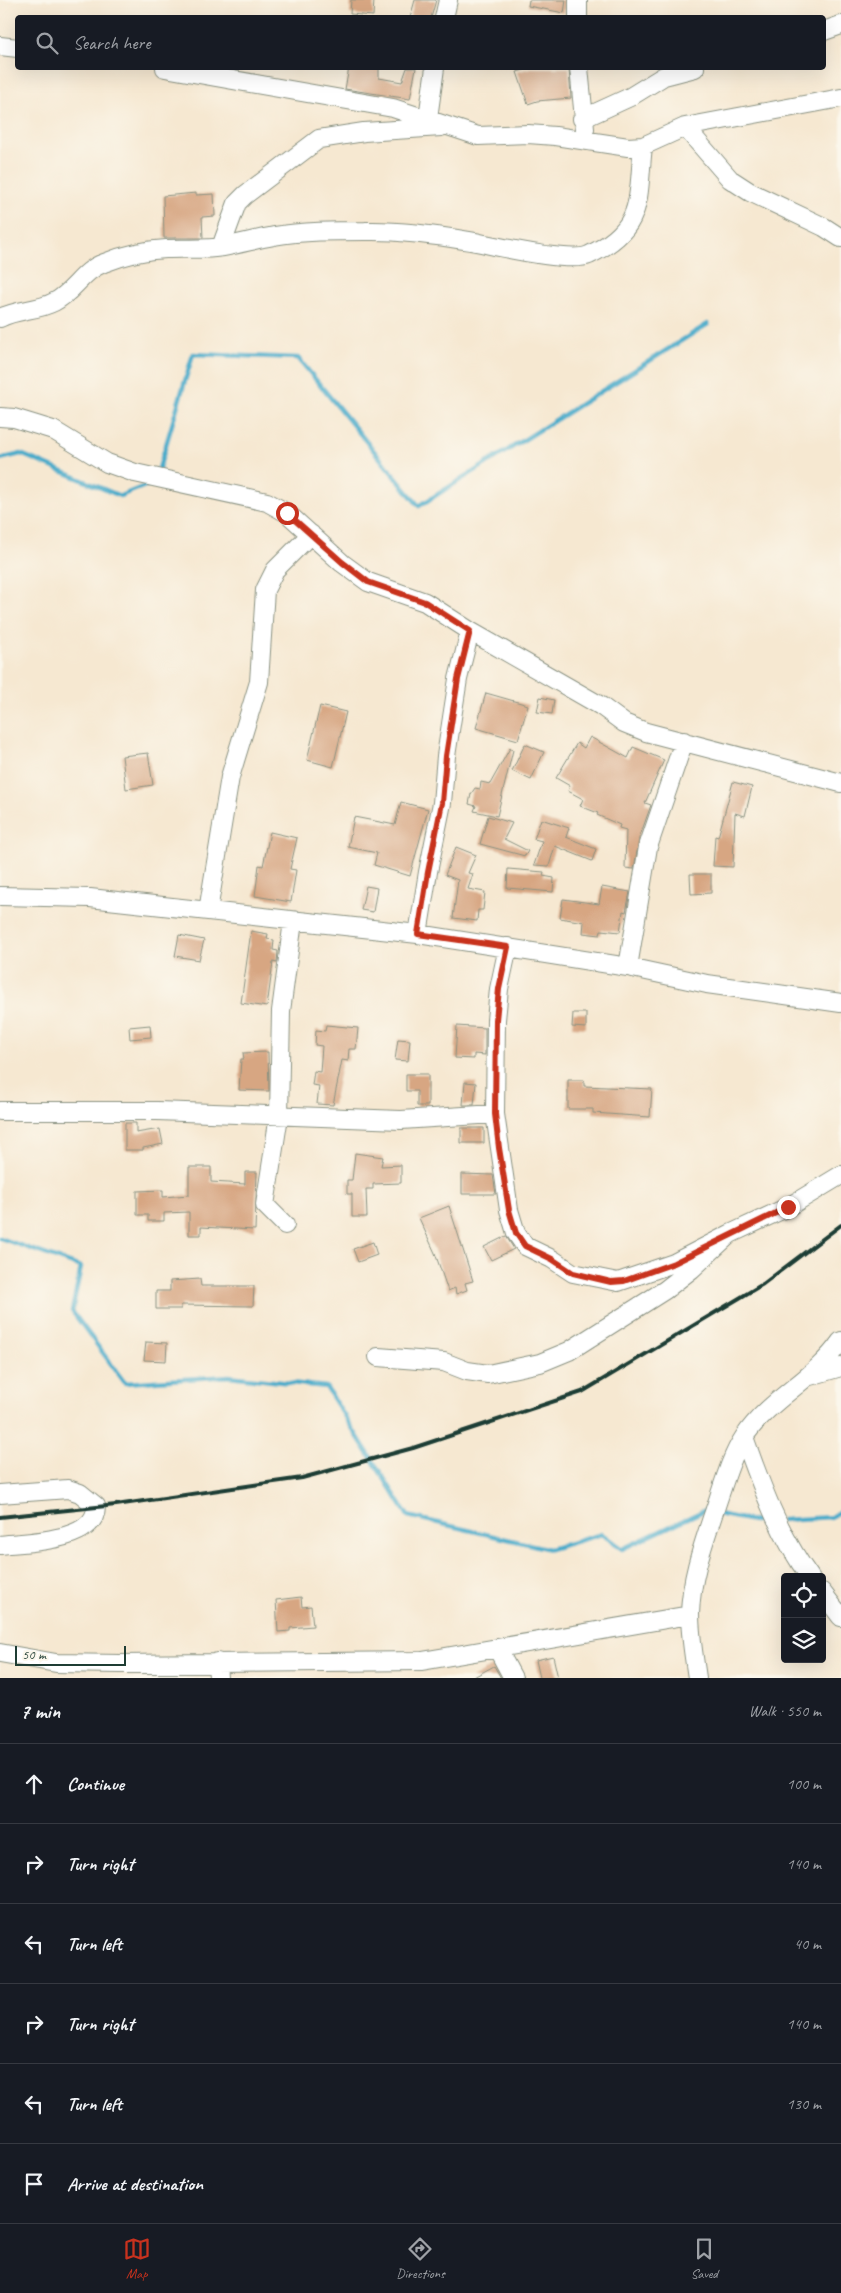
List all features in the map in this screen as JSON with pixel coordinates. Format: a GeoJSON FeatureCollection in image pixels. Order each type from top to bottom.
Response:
{"type":"FeatureCollection","features":[{"type":"Feature","properties":{"kind":"street"},"geometry":{"type":"LineString","coordinates":[[445,15],[448,0]]}},
{"type":"Feature","properties":{"kind":"street"},"geometry":{"type":"LineString","coordinates":[[578,0],[578,15]]}},
{"type":"Feature","properties":{"kind":"street"},"geometry":{"type":"LineString","coordinates":[[826,30],[841,25]]}},
{"type":"Feature","properties":{"kind":"street"},"geometry":{"type":"LineString","coordinates":[[0,46],[15,48]]}},
{"type":"Feature","properties":{"kind":"street"},"geometry":{"type":"LineString","coordinates":[[176,70],[393,108],[478,136],[528,134],[628,147],[643,146],[684,126],[841,98]]}},
{"type":"Feature","properties":{"kind":"street"},"geometry":{"type":"LineString","coordinates":[[428,118],[435,70]]}},
{"type":"Feature","properties":{"kind":"street"},"geometry":{"type":"LineString","coordinates":[[579,70],[582,119],[588,142]]}},
{"type":"Feature","properties":{"kind":"street"},"geometry":{"type":"LineString","coordinates":[[582,119],[630,96],[664,76],[687,70]]}},
{"type":"Feature","properties":{"kind":"street"},"geometry":{"type":"LineString","coordinates":[[684,126],[730,179],[750,192],[824,227],[841,238]]}},
{"type":"Feature","properties":{"kind":"street"},"geometry":{"type":"LineString","coordinates":[[221,247],[237,204],[245,195],[313,142],[327,136],[447,127]]}},
{"type":"Feature","properties":{"kind":"street"},"geometry":{"type":"LineString","coordinates":[[0,318],[11,312],[54,302],[101,264],[112,260],[136,253],[165,249],[221,247],[276,236],[366,230],[471,241],[523,252],[570,257],[586,256],[614,240],[626,229],[635,213],[643,146]]}},
{"type":"Feature","properties":{"kind":"street"},"geometry":{"type":"LineString","coordinates":[[0,417],[14,418],[53,430],[108,463],[135,474],[267,502],[287,513],[342,562],[368,582],[425,602],[470,631],[601,706],[624,723],[646,732],[784,770],[841,783]]}},
{"type":"Feature","properties":{"kind":"street"},"geometry":{"type":"LineString","coordinates":[[208,911],[230,777],[258,682],[265,590],[275,570],[311,534]]}},
{"type":"Feature","properties":{"kind":"street"},"geometry":{"type":"LineString","coordinates":[[418,934],[442,803],[446,756],[458,679],[470,631]]}},
{"type":"Feature","properties":{"kind":"street"},"geometry":{"type":"LineString","coordinates":[[628,967],[648,847],[684,741]]}},
{"type":"Feature","properties":{"kind":"street"},"geometry":{"type":"LineString","coordinates":[[0,896],[90,898],[418,934],[628,967],[707,984],[841,1004]]}},
{"type":"Feature","properties":{"kind":"street"},"geometry":{"type":"LineString","coordinates":[[286,1225],[265,1205],[279,1116],[281,1011],[292,921]]}},
{"type":"Feature","properties":{"kind":"street"},"geometry":{"type":"LineString","coordinates":[[508,947],[499,989],[496,1020],[495,1114],[509,1210],[516,1233],[525,1246],[552,1259],[573,1273],[611,1282],[624,1281],[674,1263],[788,1207],[841,1175]]}},
{"type":"Feature","properties":{"kind":"street"},"geometry":{"type":"LineString","coordinates":[[0,1111],[157,1111],[401,1120],[495,1114]]}},
{"type":"Feature","properties":{"kind":"street"},"geometry":{"type":"LineString","coordinates":[[378,1357],[444,1362],[467,1371],[488,1374],[540,1363],[569,1351],[665,1290],[692,1269],[730,1234]]}},
{"type":"Feature","properties":{"kind":"street"},"geometry":{"type":"LineString","coordinates":[[697,1678],[690,1615],[692,1590],[704,1542],[727,1474],[744,1437],[779,1398],[810,1376],[841,1341]]}},
{"type":"Feature","properties":{"kind":"street"},"geometry":{"type":"LineString","coordinates":[[810,1376],[841,1367]]}},
{"type":"Feature","properties":{"kind":"street"},"geometry":{"type":"LineString","coordinates":[[744,1437],[763,1490],[793,1550],[807,1573]]}},
{"type":"Feature","properties":{"kind":"street"},"geometry":{"type":"LineString","coordinates":[[0,1494],[68,1489],[80,1493],[96,1506],[96,1514],[85,1529],[73,1535],[0,1545]]}},
{"type":"Feature","properties":{"kind":"street"},"geometry":{"type":"LineString","coordinates":[[826,1597],[841,1617]]}},
{"type":"Feature","properties":{"kind":"street"},"geometry":{"type":"LineString","coordinates":[[0,1653],[56,1663],[120,1664],[217,1670],[280,1664],[422,1661],[690,1615]]}},
{"type":"Feature","properties":{"kind":"street"},"geometry":{"type":"LineString","coordinates":[[497,1648],[513,1678]]}},
{"type":"Feature","properties":{"kind":"street"},"geometry":{"type":"LineString","coordinates":[[107,1678],[120,1664]]}},
{"type":"Feature","properties":{"kind":"building"},"geometry":{"type":"Polygon","coordinates":[[[351,0],[374,0],[373,15],[350,14],[351,0]]]}},
{"type":"Feature","properties":{"kind":"building"},"geometry":{"type":"Polygon","coordinates":[[[415,0],[436,0],[432,15],[411,15],[415,0]]]}},
{"type":"Feature","properties":{"kind":"building"},"geometry":{"type":"Polygon","coordinates":[[[529,0],[566,0],[564,13],[528,6],[529,0]]]}},
{"type":"Feature","properties":{"kind":"building"},"geometry":{"type":"Polygon","coordinates":[[[349,70],[379,70],[379,78],[402,82],[406,70],[416,70],[410,99],[345,89],[349,70]]]}},
{"type":"Feature","properties":{"kind":"building"},"geometry":{"type":"Polygon","coordinates":[[[524,70],[569,70],[571,98],[537,101],[528,104],[517,72],[524,70]]]}},
{"type":"Feature","properties":{"kind":"building"},"geometry":{"type":"Polygon","coordinates":[[[196,193],[196,195],[214,194],[215,216],[202,217],[203,238],[164,238],[163,196],[196,193]]]}},
{"type":"Feature","properties":{"kind":"building"},"geometry":{"type":"Polygon","coordinates":[[[486,693],[528,705],[518,740],[476,728],[486,693]]]}},
{"type":"Feature","properties":{"kind":"building"},"geometry":{"type":"Polygon","coordinates":[[[540,697],[554,700],[552,714],[537,712],[540,697]]]}},
{"type":"Feature","properties":{"kind":"building"},"geometry":{"type":"Polygon","coordinates":[[[320,706],[346,712],[333,767],[307,760],[320,706]]]}},
{"type":"Feature","properties":{"kind":"building"},"geometry":{"type":"Polygon","coordinates":[[[590,737],[628,758],[633,747],[664,760],[645,803],[651,805],[640,833],[634,869],[625,868],[626,830],[619,828],[620,825],[597,815],[598,813],[580,806],[583,799],[568,791],[570,786],[556,778],[577,743],[584,748],[590,737]]]}},
{"type":"Feature","properties":{"kind":"building"},"geometry":{"type":"Polygon","coordinates":[[[525,744],[544,752],[531,780],[512,771],[525,744]]]}},
{"type":"Feature","properties":{"kind":"building"},"geometry":{"type":"Polygon","coordinates":[[[510,748],[513,750],[497,816],[474,811],[476,806],[469,804],[471,794],[475,788],[480,789],[481,782],[490,784],[510,748]]]}},
{"type":"Feature","properties":{"kind":"building"},"geometry":{"type":"Polygon","coordinates":[[[148,753],[153,785],[126,789],[122,756],[148,753]]]}},
{"type":"Feature","properties":{"kind":"building"},"geometry":{"type":"Polygon","coordinates":[[[733,782],[752,787],[745,816],[735,813],[733,867],[713,866],[715,836],[718,837],[733,782]]]}},
{"type":"Feature","properties":{"kind":"building"},"geometry":{"type":"Polygon","coordinates":[[[401,802],[428,809],[410,876],[374,865],[377,853],[348,847],[354,817],[395,825],[401,802]]]}},
{"type":"Feature","properties":{"kind":"building"},"geometry":{"type":"Polygon","coordinates":[[[488,816],[512,823],[504,839],[528,851],[525,856],[480,844],[488,816]]]}},
{"type":"Feature","properties":{"kind":"building"},"geometry":{"type":"Polygon","coordinates":[[[541,819],[569,828],[566,837],[596,849],[592,861],[555,846],[549,866],[534,865],[542,841],[534,839],[541,819]]]}},
{"type":"Feature","properties":{"kind":"building"},"geometry":{"type":"Polygon","coordinates":[[[270,832],[297,838],[290,869],[296,870],[291,902],[255,896],[259,865],[263,866],[270,832]]]}},
{"type":"Feature","properties":{"kind":"building"},"geometry":{"type":"Polygon","coordinates":[[[456,847],[476,855],[468,873],[473,874],[468,889],[485,892],[483,910],[478,910],[477,921],[453,918],[458,880],[445,875],[456,847]]]}},
{"type":"Feature","properties":{"kind":"building"},"geometry":{"type":"Polygon","coordinates":[[[508,869],[544,872],[543,876],[554,878],[553,892],[507,888],[508,869]]]}},
{"type":"Feature","properties":{"kind":"building"},"geometry":{"type":"Polygon","coordinates":[[[690,874],[711,874],[711,893],[691,894],[690,874]]]}},
{"type":"Feature","properties":{"kind":"building"},"geometry":{"type":"Polygon","coordinates":[[[366,886],[377,888],[373,912],[361,910],[366,886]]]}},
{"type":"Feature","properties":{"kind":"building"},"geometry":{"type":"Polygon","coordinates":[[[602,887],[630,892],[626,912],[623,911],[620,932],[601,930],[600,935],[583,933],[584,922],[560,918],[563,899],[599,904],[602,887]]]}},
{"type":"Feature","properties":{"kind":"building"},"geometry":{"type":"Polygon","coordinates":[[[251,931],[268,934],[267,939],[274,940],[273,950],[278,951],[277,963],[273,962],[267,1007],[241,1003],[251,931]]]}},
{"type":"Feature","properties":{"kind":"building"},"geometry":{"type":"Polygon","coordinates":[[[179,935],[204,940],[199,960],[175,956],[179,935]]]}},
{"type":"Feature","properties":{"kind":"building"},"geometry":{"type":"Polygon","coordinates":[[[573,1013],[586,1013],[586,1028],[572,1027],[573,1013]]]}},
{"type":"Feature","properties":{"kind":"building"},"geometry":{"type":"Polygon","coordinates":[[[150,1025],[151,1037],[130,1039],[129,1027],[150,1025]]]}},
{"type":"Feature","properties":{"kind":"building"},"geometry":{"type":"Polygon","coordinates":[[[326,1025],[358,1028],[356,1049],[349,1049],[348,1061],[342,1060],[333,1105],[317,1104],[319,1086],[312,1085],[314,1071],[320,1072],[322,1046],[315,1045],[316,1030],[325,1031],[326,1025]]]}},
{"type":"Feature","properties":{"kind":"building"},"geometry":{"type":"Polygon","coordinates":[[[457,1026],[485,1028],[485,1055],[474,1054],[474,1059],[455,1058],[457,1026]]]}},
{"type":"Feature","properties":{"kind":"building"},"geometry":{"type":"Polygon","coordinates":[[[398,1039],[410,1040],[408,1061],[395,1060],[398,1039]]]}},
{"type":"Feature","properties":{"kind":"building"},"geometry":{"type":"Polygon","coordinates":[[[268,1052],[269,1091],[239,1090],[241,1059],[244,1059],[243,1053],[268,1052]]]}},
{"type":"Feature","properties":{"kind":"building"},"geometry":{"type":"Polygon","coordinates":[[[406,1074],[428,1074],[428,1106],[417,1106],[417,1091],[406,1091],[406,1074]]]}},
{"type":"Feature","properties":{"kind":"building"},"geometry":{"type":"Polygon","coordinates":[[[568,1080],[584,1080],[584,1086],[652,1089],[650,1117],[593,1113],[593,1109],[568,1109],[568,1080]]]}},
{"type":"Feature","properties":{"kind":"building"},"geometry":{"type":"Polygon","coordinates":[[[465,1082],[476,1083],[474,1105],[463,1105],[465,1082]]]}},
{"type":"Feature","properties":{"kind":"building"},"geometry":{"type":"Polygon","coordinates":[[[125,1123],[136,1123],[136,1133],[160,1129],[163,1144],[143,1148],[143,1150],[125,1150],[125,1123]]]}},
{"type":"Feature","properties":{"kind":"building"},"geometry":{"type":"Polygon","coordinates":[[[461,1128],[484,1128],[484,1143],[461,1143],[461,1128]]]}},
{"type":"Feature","properties":{"kind":"building"},"geometry":{"type":"Polygon","coordinates":[[[355,1153],[383,1157],[381,1166],[401,1165],[401,1183],[373,1184],[373,1189],[366,1189],[367,1217],[352,1217],[352,1194],[347,1194],[347,1180],[352,1180],[355,1153]]]}},
{"type":"Feature","properties":{"kind":"building"},"geometry":{"type":"Polygon","coordinates":[[[189,1167],[211,1167],[211,1182],[245,1184],[245,1172],[257,1172],[255,1230],[201,1227],[201,1235],[189,1235],[189,1212],[164,1213],[164,1221],[148,1221],[148,1215],[137,1215],[137,1191],[163,1190],[163,1197],[189,1195],[189,1167]]]}},
{"type":"Feature","properties":{"kind":"building"},"geometry":{"type":"Polygon","coordinates":[[[462,1174],[493,1175],[496,1194],[462,1194],[462,1174]]]}},
{"type":"Feature","properties":{"kind":"building"},"geometry":{"type":"Polygon","coordinates":[[[449,1206],[473,1281],[465,1283],[467,1290],[456,1294],[455,1288],[448,1291],[435,1253],[419,1218],[449,1206]]]}},
{"type":"Feature","properties":{"kind":"building"},"geometry":{"type":"Polygon","coordinates":[[[506,1236],[514,1249],[491,1260],[484,1247],[506,1236]]]}},
{"type":"Feature","properties":{"kind":"building"},"geometry":{"type":"Polygon","coordinates":[[[373,1242],[377,1255],[358,1262],[353,1249],[373,1242]]]}},
{"type":"Feature","properties":{"kind":"building"},"geometry":{"type":"Polygon","coordinates":[[[200,1279],[201,1286],[254,1286],[253,1306],[181,1305],[181,1309],[156,1309],[156,1291],[170,1291],[170,1281],[200,1279]]]}},
{"type":"Feature","properties":{"kind":"building"},"geometry":{"type":"Polygon","coordinates":[[[146,1342],[167,1343],[166,1361],[144,1360],[146,1342]]]}},
{"type":"Feature","properties":{"kind":"building"},"geometry":{"type":"Polygon","coordinates":[[[301,1597],[302,1607],[311,1606],[313,1626],[290,1628],[290,1631],[278,1632],[276,1600],[301,1597]]]}},
{"type":"Feature","properties":{"kind":"building"},"geometry":{"type":"Polygon","coordinates":[[[553,1656],[558,1678],[540,1678],[536,1660],[553,1656]]]}},
{"type":"Feature","properties":{"kind":"building"},"geometry":{"type":"Polygon","coordinates":[[[494,1666],[501,1678],[472,1678],[494,1666]]]}},
{"type":"Feature","properties":{"kind":"waterway"},"geometry":{"type":"LineString","coordinates":[[157,475],[193,354],[298,358],[419,506],[708,324]]}},
{"type":"Feature","properties":{"kind":"waterway"},"geometry":{"type":"LineString","coordinates":[[0,459],[21,454],[120,496],[155,482]]}},
{"type":"Feature","properties":{"kind":"waterway"},"geometry":{"type":"LineString","coordinates":[[0,1238],[81,1267],[72,1311],[125,1383],[229,1376],[326,1387],[408,1516],[550,1549],[602,1534],[622,1549],[703,1511],[710,1513]]}},
{"type":"Feature","properties":{"kind":"waterway"},"geometry":{"type":"LineString","coordinates":[[782,1520],[832,1517],[841,1510]]}},
{"type":"Feature","properties":{"kind":"waterway"},"geometry":{"type":"LineString","coordinates":[[718,1514],[753,1521],[772,1520]]}},
{"type":"Feature","properties":{"kind":"railway"},"geometry":{"type":"LineString","coordinates":[[0,1517],[116,1505],[302,1478],[413,1448],[582,1392],[763,1284],[841,1225]]}},
{"type":"Feature","properties":{"kind":"route"},"geometry":{"type":"LineString","coordinates":[[287,513],[342,562],[368,582],[425,602],[470,631],[458,679],[446,756],[442,803],[418,934],[508,947],[499,989],[496,1020],[495,1114],[509,1210],[516,1233],[525,1246],[552,1259],[573,1273],[618,1282],[674,1263],[788,1207]]}}]}
